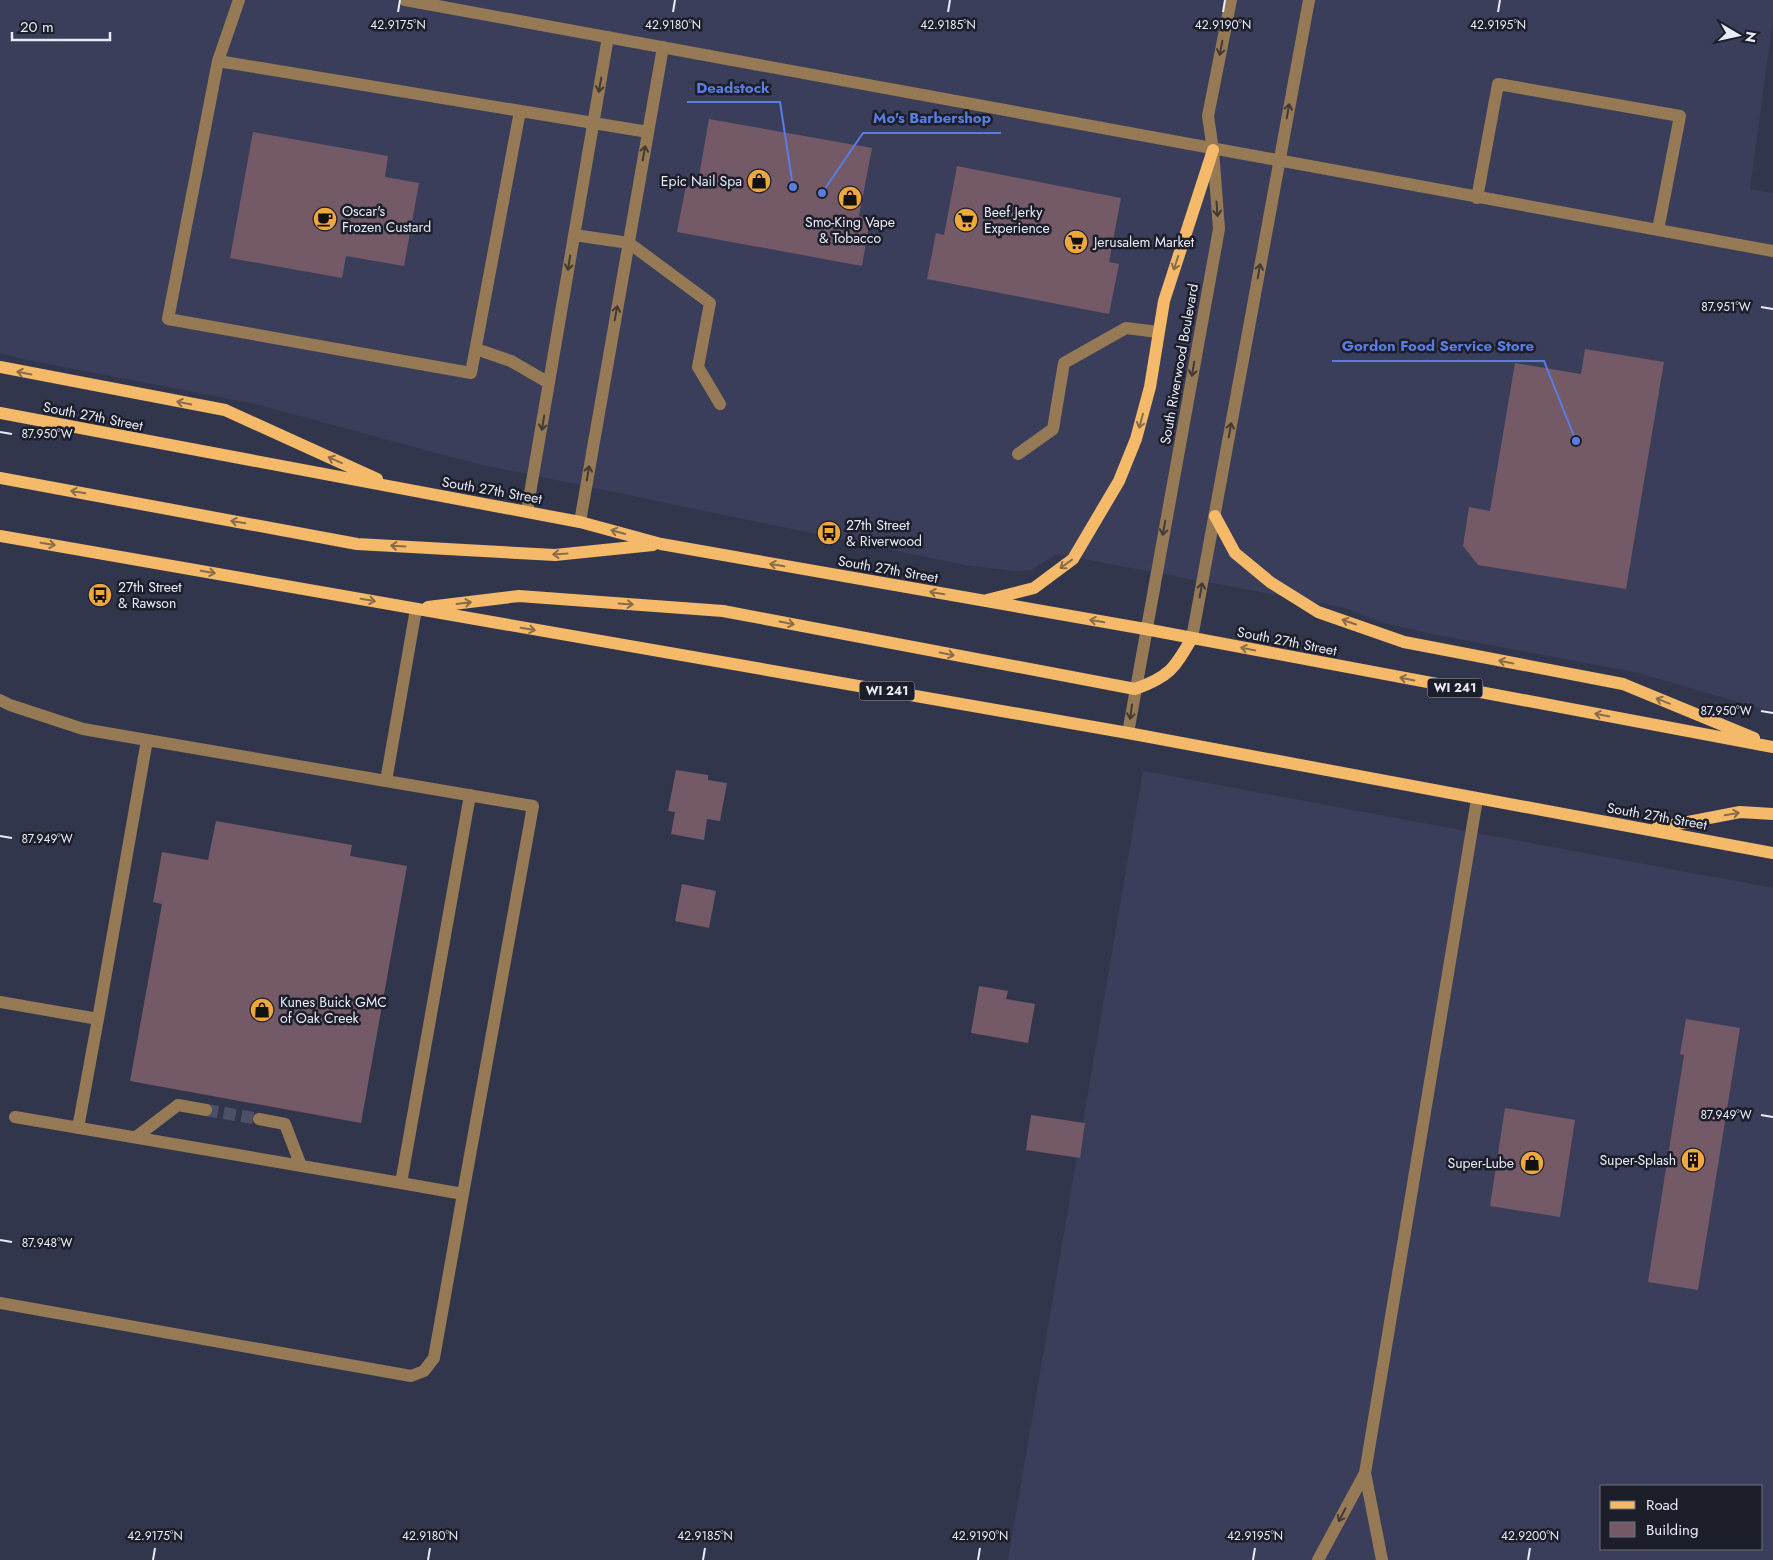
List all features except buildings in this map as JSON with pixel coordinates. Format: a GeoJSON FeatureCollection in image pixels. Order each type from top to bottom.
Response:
{"type":"FeatureCollection","features":[{"type":"Feature","properties":{"kind":"main road"},"geometry":{"type":"LineString","coordinates":[[982,601],[1034,588],[1073,559],[1119,481],[1136,439],[1150,388],[1164,301],[1213,150]]}},
{"type":"Feature","properties":{"kind":"main road"},"geometry":{"type":"LineString","coordinates":[[0,367],[224,410],[396,487]]}},
{"type":"Feature","properties":{"kind":"main road","name":"South 27th Street"},"geometry":{"type":"LineString","coordinates":[[0,413],[527,511],[580,522],[661,544],[1145,629],[1773,746]]}},
{"type":"Feature","properties":{"kind":"main road"},"geometry":{"type":"LineString","coordinates":[[0,478],[357,544],[555,555],[661,544]]}},
{"type":"Feature","properties":{"kind":"main road"},"geometry":{"type":"LineString","coordinates":[[1215,516],[1236,552],[1270,582],[1318,612],[1404,642],[1623,684],[1773,746]]}},
{"type":"Feature","properties":{"kind":"main road","name":"South 27th Street"},"geometry":{"type":"LineString","coordinates":[[0,536],[1128,733],[1773,853]]}},
{"type":"Feature","properties":{"kind":"main road"},"geometry":{"type":"LineString","coordinates":[[416,609],[519,596],[723,611],[1135,689],[1159,680],[1176,665],[1192,638]]}},
{"type":"Feature","properties":{"kind":"main road"},"geometry":{"type":"LineString","coordinates":[[1649,829],[1740,812],[1773,814]]}},
{"type":"Feature","properties":{"kind":"street"},"geometry":{"type":"LineString","coordinates":[[238,0],[218,61],[168,319],[471,373],[520,110]]}},
{"type":"Feature","properties":{"kind":"street"},"geometry":{"type":"LineString","coordinates":[[405,0],[1213,150],[1773,251]]}},
{"type":"Feature","properties":{"kind":"street","name":"South Riverwood Boulevard"},"geometry":{"type":"LineString","coordinates":[[1128,733],[1145,629],[1219,229],[1213,150],[1208,116],[1231,0]]}},
{"type":"Feature","properties":{"kind":"street"},"geometry":{"type":"LineString","coordinates":[[1192,638],[1309,0]]}},
{"type":"Feature","properties":{"kind":"street"},"geometry":{"type":"LineString","coordinates":[[527,511],[608,37]]}},
{"type":"Feature","properties":{"kind":"street"},"geometry":{"type":"LineString","coordinates":[[580,522],[663,47]]}},
{"type":"Feature","properties":{"kind":"street"},"geometry":{"type":"LineString","coordinates":[[218,61],[648,132]]}},
{"type":"Feature","properties":{"kind":"street"},"geometry":{"type":"LineString","coordinates":[[1477,198],[1498,84],[1680,116],[1658,230]]}},
{"type":"Feature","properties":{"kind":"street"},"geometry":{"type":"LineString","coordinates":[[574,235],[629,243],[710,303],[698,367],[720,404]]}},
{"type":"Feature","properties":{"kind":"street"},"geometry":{"type":"LineString","coordinates":[[1018,454],[1052,429],[1064,363],[1126,328],[1158,332]]}},
{"type":"Feature","properties":{"kind":"street"},"geometry":{"type":"LineString","coordinates":[[476,349],[511,361],[550,383]]}},
{"type":"Feature","properties":{"kind":"street"},"geometry":{"type":"LineString","coordinates":[[386,781],[416,609]]}},
{"type":"Feature","properties":{"kind":"street"},"geometry":{"type":"LineString","coordinates":[[0,700],[83,729],[533,806],[434,1358],[424,1371],[411,1376],[0,1303]]}},
{"type":"Feature","properties":{"kind":"street"},"geometry":{"type":"LineString","coordinates":[[78,1128],[147,740]]}},
{"type":"Feature","properties":{"kind":"street"},"geometry":{"type":"LineString","coordinates":[[401,1183],[470,796]]}},
{"type":"Feature","properties":{"kind":"street"},"geometry":{"type":"LineString","coordinates":[[1318,1560],[1365,1472],[1477,799]]}},
{"type":"Feature","properties":{"kind":"street"},"geometry":{"type":"LineString","coordinates":[[0,1002],[98,1019]]}},
{"type":"Feature","properties":{"kind":"street"},"geometry":{"type":"LineString","coordinates":[[136,1138],[178,1105],[206,1110]]}},
{"type":"Feature","properties":{"kind":"street"},"geometry":{"type":"LineString","coordinates":[[15,1117],[463,1194]]}},
{"type":"Feature","properties":{"kind":"street"},"geometry":{"type":"LineString","coordinates":[[259,1119],[285,1124],[301,1166]]}},
{"type":"Feature","properties":{"kind":"street"},"geometry":{"type":"LineString","coordinates":[[1365,1472],[1382,1560]]}},
{"type":"Feature","properties":{"kind":"shaded area"},"geometry":{"type":"Polygon","coordinates":[[[0,0],[1773,0],[1773,19],[1750,189],[1773,193],[1773,712],[1639,673],[1427,633],[1381,622],[1345,608],[1057,554],[1031,570],[1015,571],[965,565],[474,463],[255,404],[0,353],[0,0]]]}},
{"type":"Feature","properties":{"kind":"shaded area"},"geometry":{"type":"Polygon","coordinates":[[[1143,771],[1773,888],[1773,1560],[1008,1560],[1143,771]]]}},
{"type":"Feature","properties":{"kind":"tunnel"},"geometry":{"type":"LineString","coordinates":[[206,1110],[259,1119]]}},
{"type":"Feature","properties":{"kind":"place","name":"Epic Nail Spa"},"geometry":{"type":"Point","coordinates":[759,181]}},
{"type":"Feature","properties":{"kind":"place","name":"Deadstock"},"geometry":{"type":"Point","coordinates":[793,187]}},
{"type":"Feature","properties":{"kind":"place","name":"Mo's Barbershop"},"geometry":{"type":"Point","coordinates":[822,193]}},
{"type":"Feature","properties":{"kind":"place","name":"Smo-King Vape & Tobacco"},"geometry":{"type":"Point","coordinates":[850,198]}},
{"type":"Feature","properties":{"kind":"place","name":"Oscar's Frozen Custard"},"geometry":{"type":"Point","coordinates":[325,219]}},
{"type":"Feature","properties":{"kind":"place","name":"Beef Jerky Experience"},"geometry":{"type":"Point","coordinates":[966,220]}},
{"type":"Feature","properties":{"kind":"place","name":"Jerusalem Market"},"geometry":{"type":"Point","coordinates":[1076,242]}},
{"type":"Feature","properties":{"kind":"place","name":"Gordon Food Service Store"},"geometry":{"type":"Point","coordinates":[1576,441]}},
{"type":"Feature","properties":{"kind":"place","name":"27th Street & Riverwood"},"geometry":{"type":"Point","coordinates":[829,533]}},
{"type":"Feature","properties":{"kind":"place","name":"27th Street & Rawson"},"geometry":{"type":"Point","coordinates":[100,595]}},
{"type":"Feature","properties":{"kind":"place","name":"Kunes Buick GMC of Oak Creek"},"geometry":{"type":"Point","coordinates":[262,1010]}},
{"type":"Feature","properties":{"kind":"place","name":"Super-Splash"},"geometry":{"type":"Point","coordinates":[1693,1160]}},
{"type":"Feature","properties":{"kind":"place","name":"Super-Lube"},"geometry":{"type":"Point","coordinates":[1532,1163]}}]}
